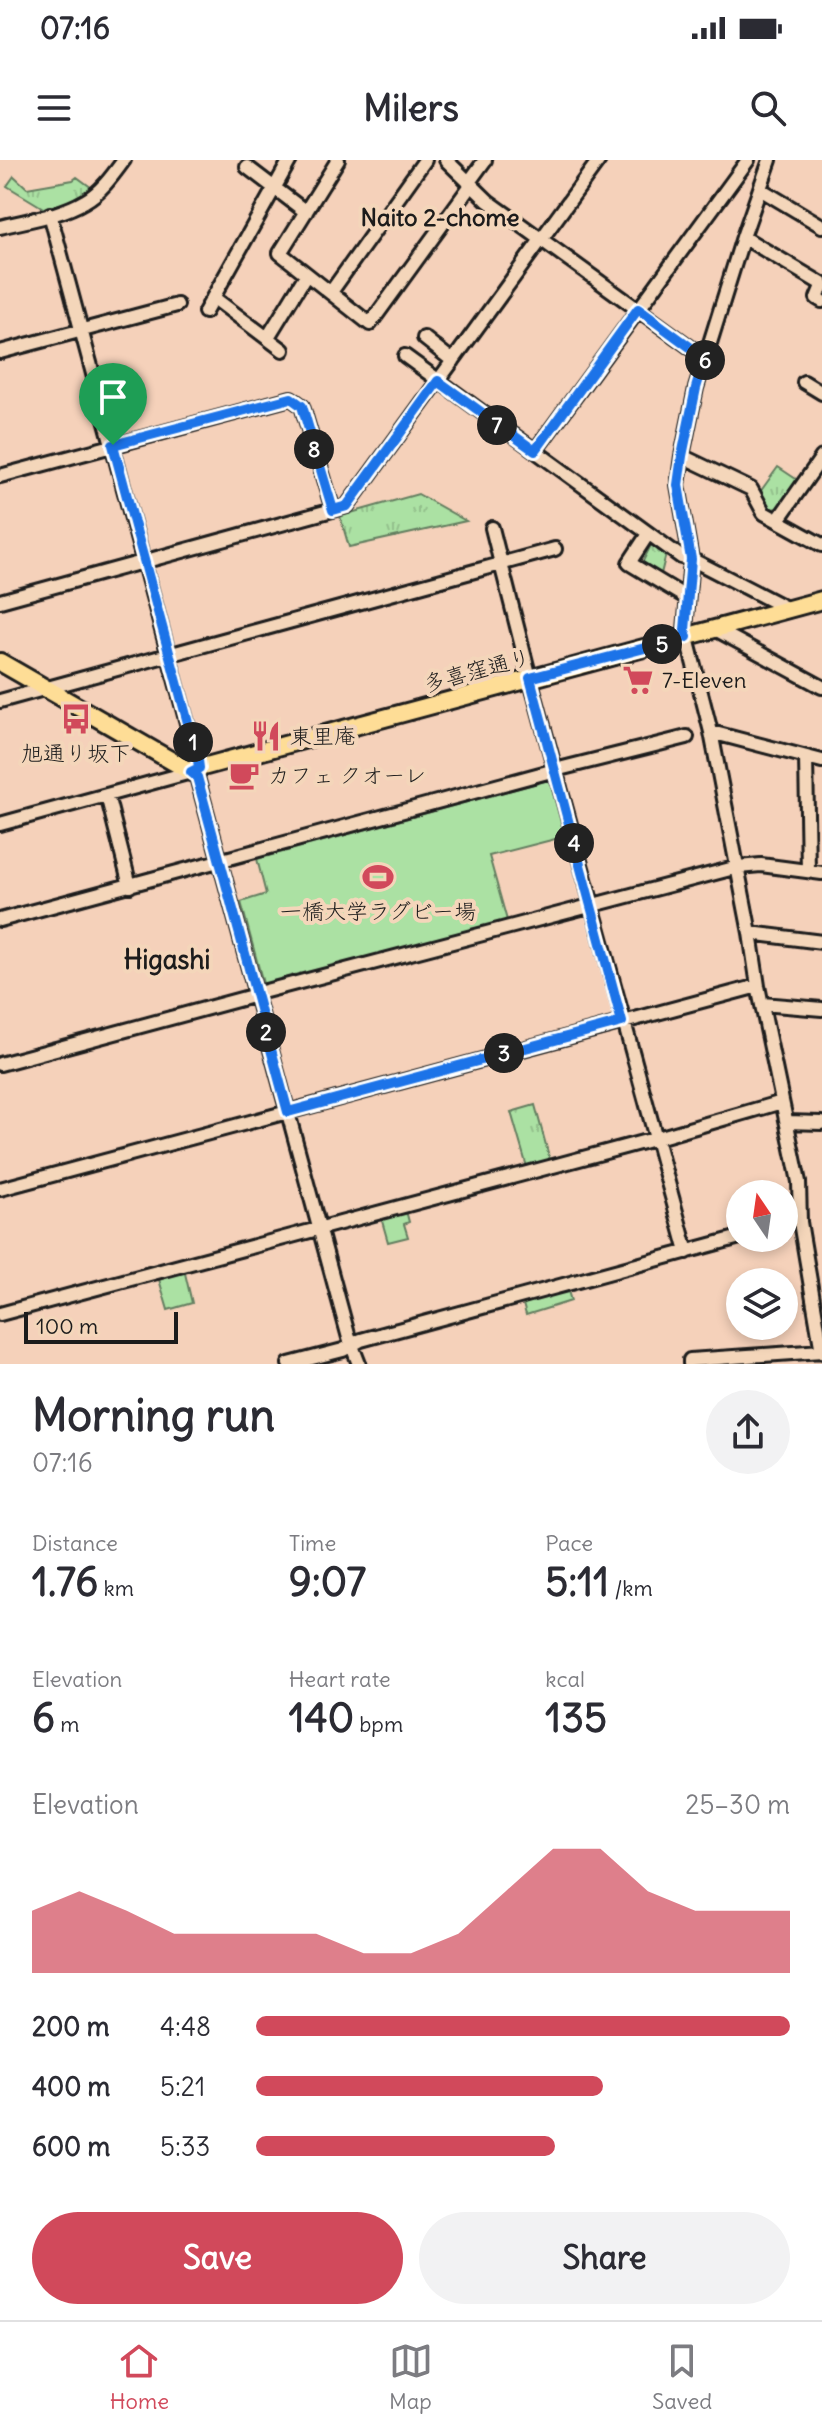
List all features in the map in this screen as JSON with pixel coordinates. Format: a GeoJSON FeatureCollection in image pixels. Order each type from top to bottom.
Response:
{"type":"FeatureCollection","features":[{"type":"Feature","properties":{"kind":"main road","name":"多喜窪通り"},"geometry":{"type":"LineString","coordinates":[[195,770],[822,601]]}},
{"type":"Feature","properties":{"kind":"main road"},"geometry":{"type":"LineString","coordinates":[[0,662],[195,770]]}},
{"type":"Feature","properties":{"kind":"street"},"geometry":{"type":"LineString","coordinates":[[0,227],[86,201],[106,183],[124,160]]}},
{"type":"Feature","properties":{"kind":"street"},"geometry":{"type":"LineString","coordinates":[[205,312],[290,160]]}},
{"type":"Feature","properties":{"kind":"street"},"geometry":{"type":"LineString","coordinates":[[338,160],[280,253],[370,324],[485,160]]}},
{"type":"Feature","properties":{"kind":"street"},"geometry":{"type":"LineString","coordinates":[[331,292],[425,160]]}},
{"type":"Feature","properties":{"kind":"street"},"geometry":{"type":"LineString","coordinates":[[446,160],[488,201],[705,358]]}},
{"type":"Feature","properties":{"kind":"street"},"geometry":{"type":"LineString","coordinates":[[0,601],[347,506],[599,160]]}},
{"type":"Feature","properties":{"kind":"street"},"geometry":{"type":"LineString","coordinates":[[535,451],[748,160]]}},
{"type":"Feature","properties":{"kind":"street"},"geometry":{"type":"LineString","coordinates":[[690,1364],[690,1360],[822,1352],[816,1276],[800,1222],[799,1182],[758,986],[711,732],[687,637],[691,559],[678,485],[696,388],[770,160]]}},
{"type":"Feature","properties":{"kind":"street"},"geometry":{"type":"LineString","coordinates":[[247,167],[306,212]]}},
{"type":"Feature","properties":{"kind":"street"},"geometry":{"type":"LineString","coordinates":[[760,189],[822,226]]}},
{"type":"Feature","properties":{"kind":"street"},"geometry":{"type":"LineString","coordinates":[[50,214],[170,654],[195,770],[359,1364]]}},
{"type":"Feature","properties":{"kind":"street"},"geometry":{"type":"LineString","coordinates":[[743,237],[822,285],[817,298],[822,301]]}},
{"type":"Feature","properties":{"kind":"street"},"geometry":{"type":"LineString","coordinates":[[268,337],[306,275]]}},
{"type":"Feature","properties":{"kind":"street"},"geometry":{"type":"LineString","coordinates":[[214,298],[283,350]]}},
{"type":"Feature","properties":{"kind":"street"},"geometry":{"type":"LineString","coordinates":[[0,352],[177,305]]}},
{"type":"Feature","properties":{"kind":"street"},"geometry":{"type":"LineString","coordinates":[[424,338],[453,361]]}},
{"type":"Feature","properties":{"kind":"street"},"geometry":{"type":"LineString","coordinates":[[405,356],[681,557],[691,559],[788,609]]}},
{"type":"Feature","properties":{"kind":"street"},"geometry":{"type":"LineString","coordinates":[[804,382],[822,393]]}},
{"type":"Feature","properties":{"kind":"street"},"geometry":{"type":"LineString","coordinates":[[0,476],[291,398],[302,406],[333,510]]}},
{"type":"Feature","properties":{"kind":"street"},"geometry":{"type":"LineString","coordinates":[[682,456],[751,489],[764,513],[822,545]]}},
{"type":"Feature","properties":{"kind":"street"},"geometry":{"type":"LineString","coordinates":[[778,520],[822,457]]}},
{"type":"Feature","properties":{"kind":"street"},"geometry":{"type":"LineString","coordinates":[[492,528],[622,1022],[687,1252]]}},
{"type":"Feature","properties":{"kind":"street"},"geometry":{"type":"LineString","coordinates":[[648,534],[629,563],[687,598]]}},
{"type":"Feature","properties":{"kind":"street"},"geometry":{"type":"LineString","coordinates":[[0,701],[555,549]]}},
{"type":"Feature","properties":{"kind":"street"},"geometry":{"type":"LineString","coordinates":[[715,629],[822,687]]}},
{"type":"Feature","properties":{"kind":"street"},"geometry":{"type":"LineString","coordinates":[[711,732],[822,761]]}},
{"type":"Feature","properties":{"kind":"street"},"geometry":{"type":"LineString","coordinates":[[0,920],[687,737]]}},
{"type":"Feature","properties":{"kind":"street"},"geometry":{"type":"LineString","coordinates":[[806,757],[808,871]]}},
{"type":"Feature","properties":{"kind":"street"},"geometry":{"type":"LineString","coordinates":[[0,824],[195,770]]}},
{"type":"Feature","properties":{"kind":"street"},"geometry":{"type":"LineString","coordinates":[[107,795],[130,886]]}},
{"type":"Feature","properties":{"kind":"street"},"geometry":{"type":"LineString","coordinates":[[0,1064],[738,867],[761,865],[822,873]]}},
{"type":"Feature","properties":{"kind":"street"},"geometry":{"type":"LineString","coordinates":[[750,933],[822,942]]}},
{"type":"Feature","properties":{"kind":"street"},"geometry":{"type":"LineString","coordinates":[[0,1189],[758,986]]}},
{"type":"Feature","properties":{"kind":"street"},"geometry":{"type":"LineString","coordinates":[[762,1004],[822,1009]]}},
{"type":"Feature","properties":{"kind":"street"},"geometry":{"type":"LineString","coordinates":[[0,1314],[782,1102]]}},
{"type":"Feature","properties":{"kind":"street"},"geometry":{"type":"LineString","coordinates":[[787,1122],[822,1123]]}},
{"type":"Feature","properties":{"kind":"street"},"geometry":{"type":"LineString","coordinates":[[289,1364],[343,1350],[351,1344],[726,1241]]}},
{"type":"Feature","properties":{"kind":"green space"},"geometry":{"type":"Polygon","coordinates":[[[14,176],[27,188],[77,177],[92,188],[75,200],[45,209],[7,186],[14,176]]]}},
{"type":"Feature","properties":{"kind":"green space"},"geometry":{"type":"Polygon","coordinates":[[[778,467],[799,481],[780,507],[773,509],[766,505],[760,492],[778,467]]]}},
{"type":"Feature","properties":{"kind":"green space"},"geometry":{"type":"Polygon","coordinates":[[[418,494],[466,521],[349,547],[340,516],[418,494]]]}},
{"type":"Feature","properties":{"kind":"green space"},"geometry":{"type":"Polygon","coordinates":[[[652,543],[666,554],[660,578],[640,567],[652,543]]]}},
{"type":"Feature","properties":{"kind":"green space","name":"一橋大学ラグビー場"},"geometry":{"type":"Polygon","coordinates":[[[552,779],[567,836],[489,856],[508,924],[264,987],[241,902],[266,894],[257,859],[552,779]]]}},
{"type":"Feature","properties":{"kind":"green space"},"geometry":{"type":"Polygon","coordinates":[[[535,1105],[550,1160],[527,1167],[511,1112],[535,1105]]]}},
{"type":"Feature","properties":{"kind":"green space"},"geometry":{"type":"Polygon","coordinates":[[[405,1207],[409,1222],[404,1224],[408,1237],[388,1242],[380,1214],[405,1207]]]}},
{"type":"Feature","properties":{"kind":"green space"},"geometry":{"type":"Polygon","coordinates":[[[184,1269],[192,1303],[168,1310],[158,1276],[184,1269]]]}},
{"type":"Feature","properties":{"kind":"green space"},"geometry":{"type":"Polygon","coordinates":[[[564,1289],[568,1291],[571,1301],[526,1315],[523,1304],[564,1289]]]}},
{"type":"Feature","properties":{"kind":"place","name":"7-Eleven"},"geometry":{"type":"Point","coordinates":[638,680]}},
{"type":"Feature","properties":{"kind":"place","name":"旭通り坂下"},"geometry":{"type":"Point","coordinates":[76,719]}},
{"type":"Feature","properties":{"kind":"place","name":"東里庵"},"geometry":{"type":"Point","coordinates":[266,736]}},
{"type":"Feature","properties":{"kind":"place","name":"カフェ クオーレ"},"geometry":{"type":"Point","coordinates":[244,775]}},
{"type":"Feature","properties":{"kind":"place","name":"一橋大学ラグビー場"},"geometry":{"type":"Point","coordinates":[378,877]}},
{"type":"Feature","properties":{"kind":"district","name":"Naito 2-chome"},"geometry":{"type":"Point","coordinates":[440,217]}},
{"type":"Feature","properties":{"kind":"district","name":"Higashi"},"geometry":{"type":"Point","coordinates":[167,959]}},
{"type":"Feature","properties":{"kind":"route"},"geometry":{"type":"LineString","coordinates":[[638,309],[705,358],[696,388],[678,485],[691,559],[687,637],[530,678],[622,1022],[288,1112],[197,777],[191,772],[199,768],[198,760],[113,445],[291,398],[302,406],[333,510],[347,506],[438,381],[535,451],[638,309]]}}]}
